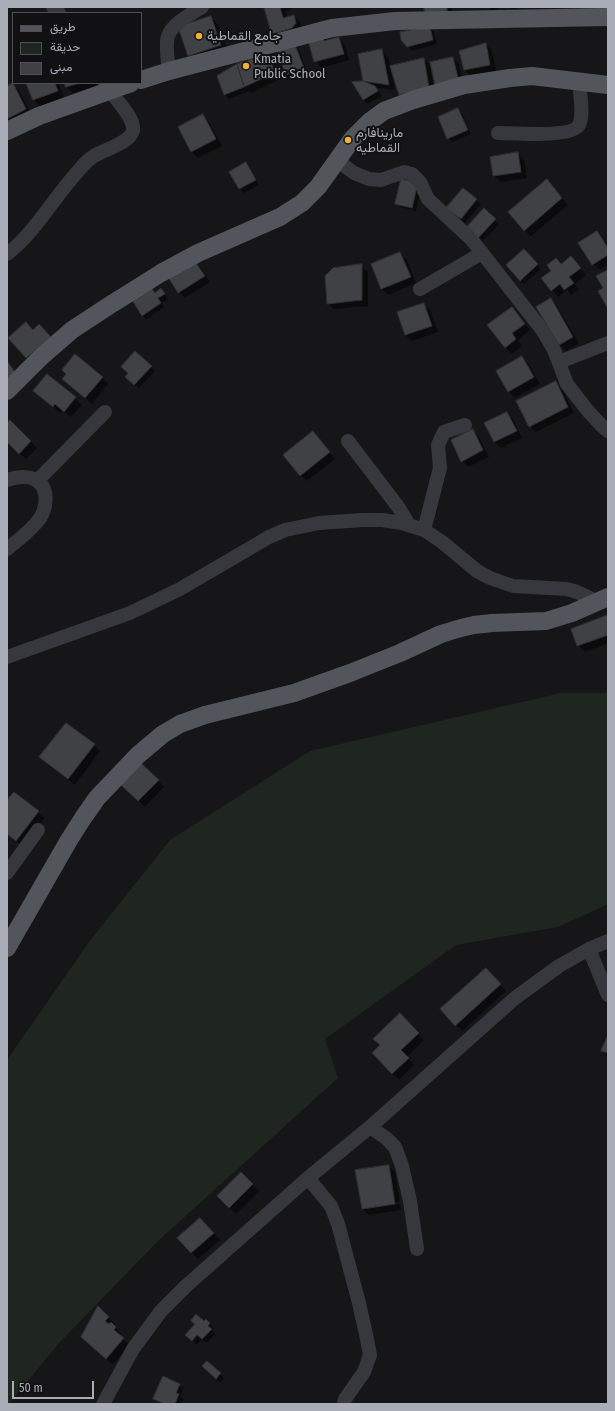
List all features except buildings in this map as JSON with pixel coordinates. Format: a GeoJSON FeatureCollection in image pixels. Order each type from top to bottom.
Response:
{"type":"FeatureCollection","features":[{"type":"Feature","properties":{"kind":"main road"},"geometry":{"type":"LineString","coordinates":[[142,80],[169,71],[332,28],[395,22],[608,17]]}},
{"type":"Feature","properties":{"kind":"main road"},"geometry":{"type":"LineString","coordinates":[[7,391],[41,357],[72,330],[107,307],[161,273],[198,253],[280,217],[302,203],[338,161],[353,138],[369,122],[384,111],[413,100],[464,85],[510,78],[532,76],[608,85]]}},
{"type":"Feature","properties":{"kind":"main road"},"geometry":{"type":"LineString","coordinates":[[7,131],[107,87],[125,84]]}},
{"type":"Feature","properties":{"kind":"main road"},"geometry":{"type":"LineString","coordinates":[[7,948],[69,840],[97,798],[152,742],[180,724],[205,715],[294,693],[350,673],[400,653],[441,634],[461,628],[492,623],[546,621],[560,618],[604,600]]}},
{"type":"Feature","properties":{"kind":"street"},"geometry":{"type":"LineString","coordinates":[[169,71],[168,35],[175,26],[202,7]]}},
{"type":"Feature","properties":{"kind":"street"},"geometry":{"type":"LineString","coordinates":[[498,133],[558,134],[571,132],[579,126],[581,119],[579,82]]}},
{"type":"Feature","properties":{"kind":"street"},"geometry":{"type":"LineString","coordinates":[[7,254],[16,247],[35,225],[80,168],[93,156],[128,140],[132,134],[134,128],[131,121],[107,87]]}},
{"type":"Feature","properties":{"kind":"street"},"geometry":{"type":"LineString","coordinates":[[338,161],[354,173],[369,179],[381,180],[404,172],[412,174],[420,182],[428,199],[472,240],[543,331],[554,350],[567,384],[588,412],[608,431]]}},
{"type":"Feature","properties":{"kind":"street"},"geometry":{"type":"LineString","coordinates":[[420,289],[482,253]]}},
{"type":"Feature","properties":{"kind":"street"},"geometry":{"type":"LineString","coordinates":[[559,362],[608,343]]}},
{"type":"Feature","properties":{"kind":"street"},"geometry":{"type":"LineString","coordinates":[[38,482],[105,412]]}},
{"type":"Feature","properties":{"kind":"street"},"geometry":{"type":"LineString","coordinates":[[424,530],[440,468],[438,445],[444,432],[465,425]]}},
{"type":"Feature","properties":{"kind":"street"},"geometry":{"type":"LineString","coordinates":[[348,441],[399,508],[409,526]]}},
{"type":"Feature","properties":{"kind":"street"},"geometry":{"type":"LineString","coordinates":[[7,480],[20,476],[34,479],[42,485],[46,499],[45,510],[37,522],[7,549]]}},
{"type":"Feature","properties":{"kind":"street"},"geometry":{"type":"LineString","coordinates":[[7,657],[130,612],[180,589],[269,537],[285,530],[319,523],[382,520],[402,523],[424,530],[442,542],[477,571],[490,578],[513,586],[572,591],[604,600]]}},
{"type":"Feature","properties":{"kind":"street"},"geometry":{"type":"LineString","coordinates":[[7,873],[38,830]]}},
{"type":"Feature","properties":{"kind":"street"},"geometry":{"type":"LineString","coordinates":[[103,1404],[133,1349],[161,1311],[186,1286],[308,1178],[370,1127],[515,998],[559,966],[589,949],[608,941]]}},
{"type":"Feature","properties":{"kind":"street"},"geometry":{"type":"LineString","coordinates":[[589,949],[608,995]]}},
{"type":"Feature","properties":{"kind":"street"},"geometry":{"type":"LineString","coordinates":[[370,1127],[386,1138],[395,1147],[402,1166],[410,1202],[417,1249]]}},
{"type":"Feature","properties":{"kind":"street"},"geometry":{"type":"LineString","coordinates":[[308,1178],[331,1206],[338,1224],[359,1303],[370,1355],[364,1372],[345,1399],[344,1404]]}},
{"type":"Feature","properties":{"kind":"green space"},"geometry":{"type":"Polygon","coordinates":[[[561,693],[608,693],[608,904],[558,927],[456,945],[325,1039],[338,1078],[158,1241],[59,1343],[9,1404],[7,1404],[7,1060],[89,942],[170,840],[310,751],[561,693]]]}},
{"type":"Feature","properties":{"kind":"place","name":"جامع القماطية"},"geometry":{"type":"Point","coordinates":[199,36]}},
{"type":"Feature","properties":{"kind":"place","name":"Kmatia Public School"},"geometry":{"type":"Point","coordinates":[246,66]}},
{"type":"Feature","properties":{"kind":"place","name":"مارينافارم القماطيه"},"geometry":{"type":"Point","coordinates":[348,140]}}]}
